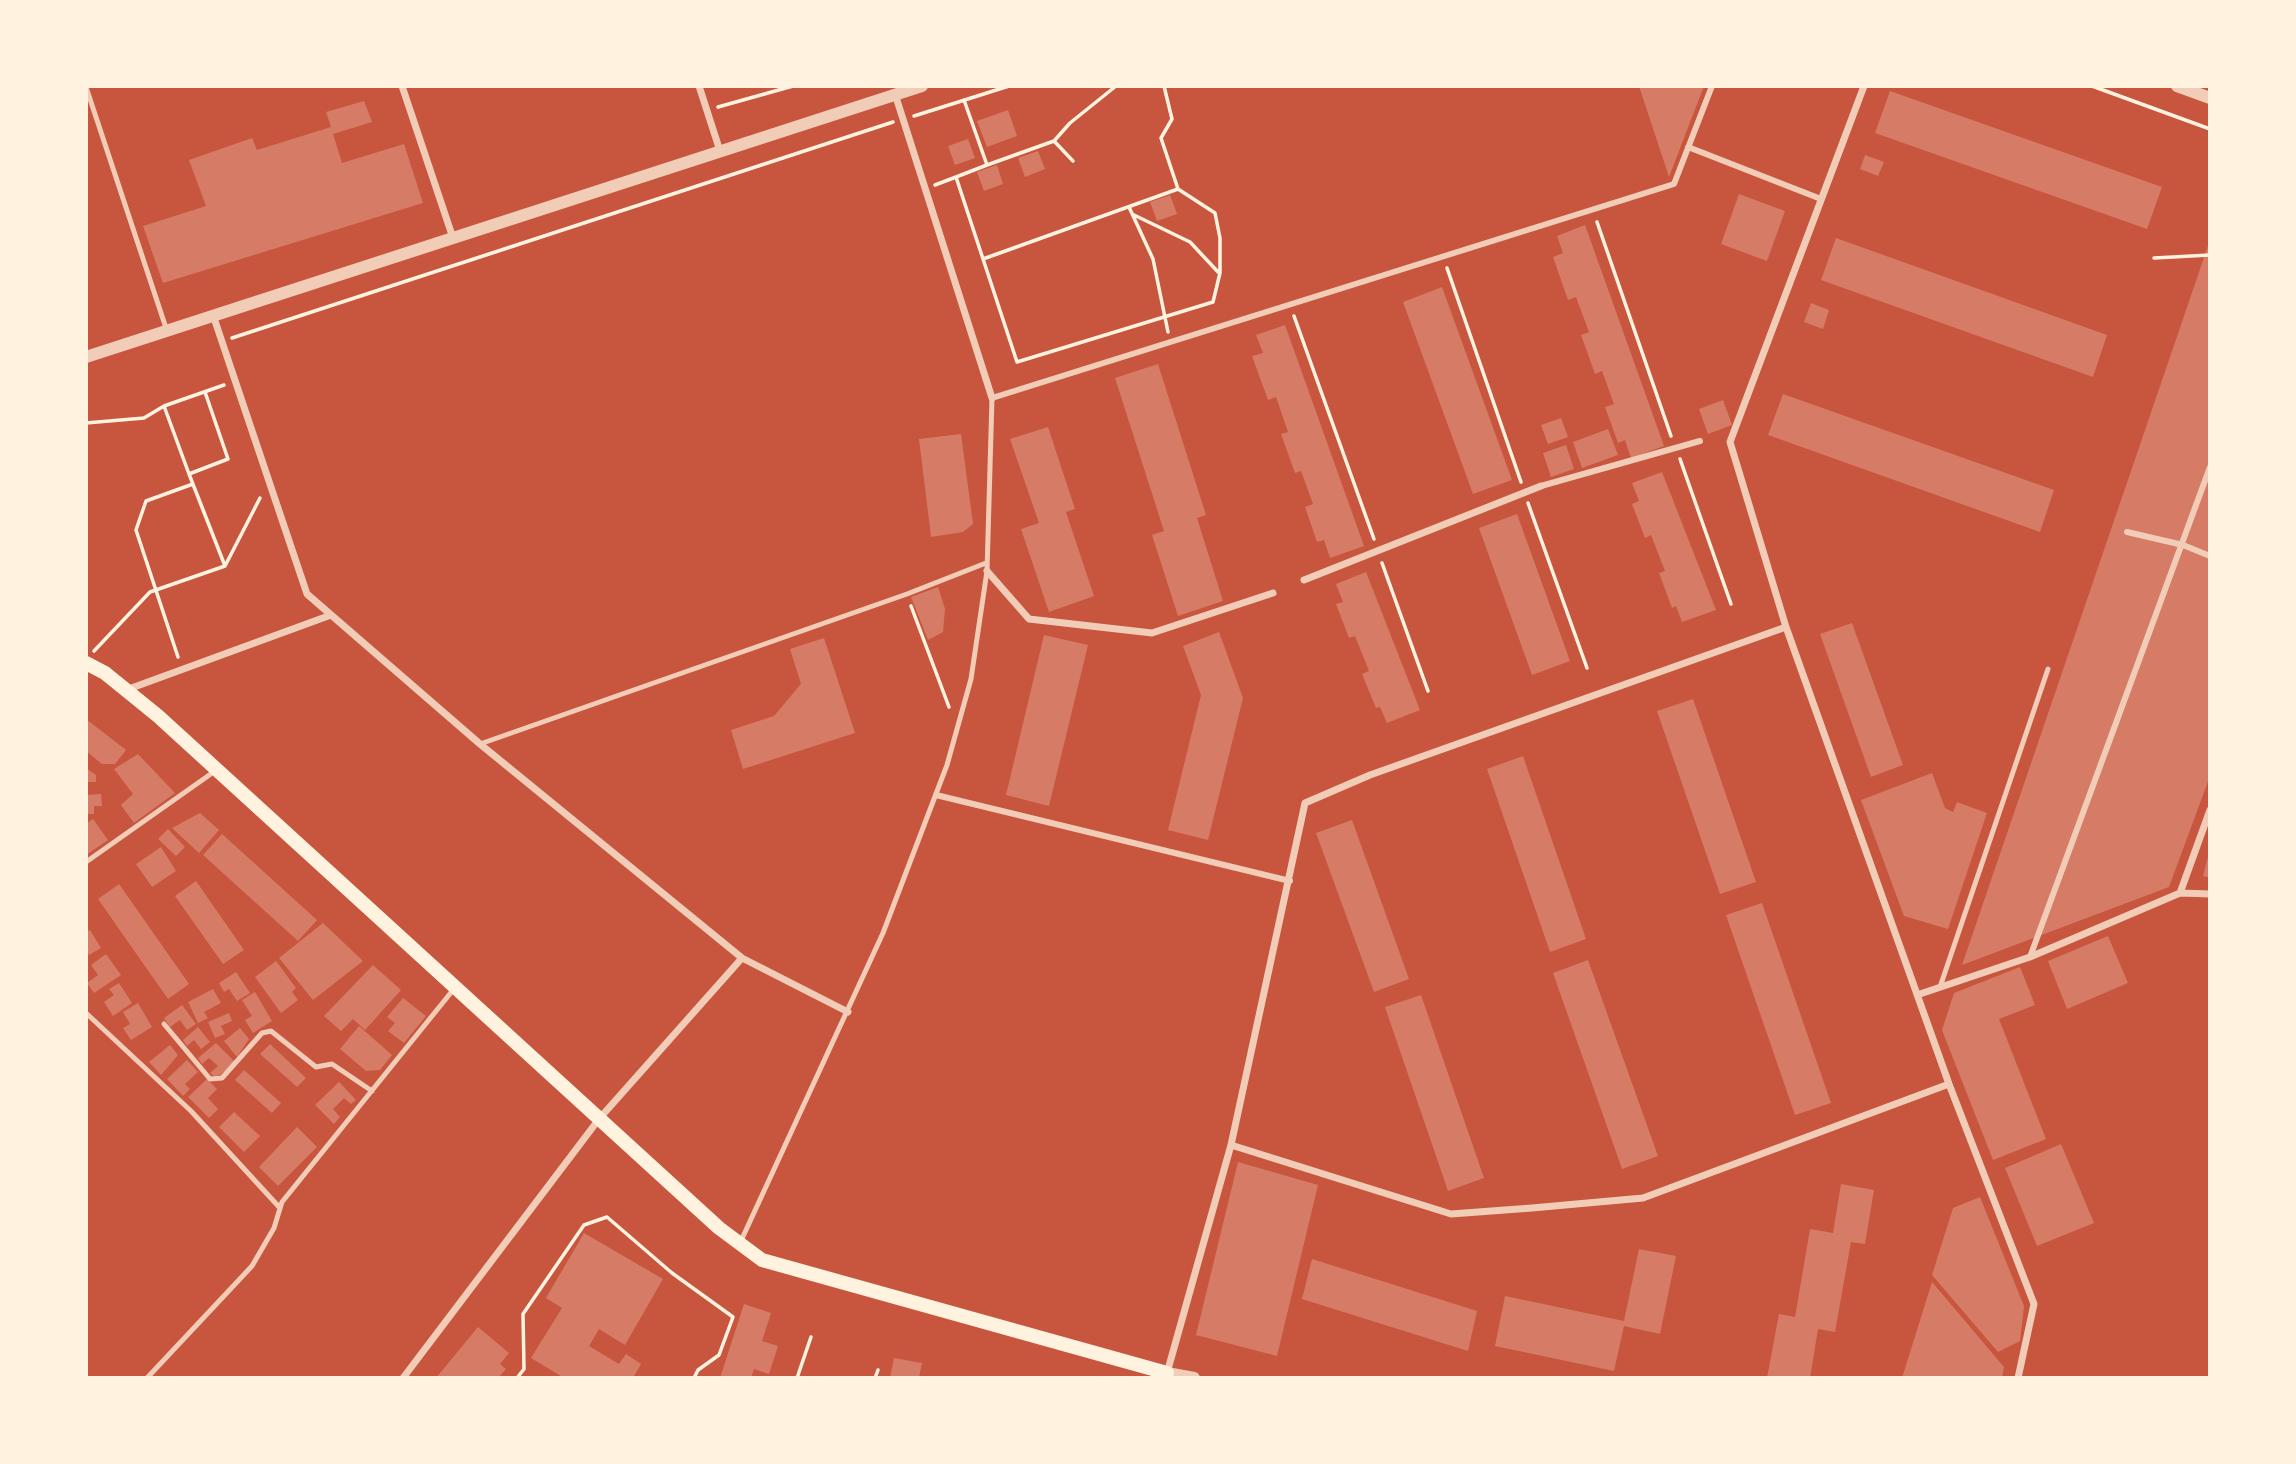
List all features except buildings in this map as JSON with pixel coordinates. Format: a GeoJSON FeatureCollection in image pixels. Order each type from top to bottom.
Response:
{"type":"FeatureCollection","features":[{"type":"Feature","properties":{"kind":"main road"},"geometry":{"type":"LineString","coordinates":[[86,662],[125,690],[217,770],[599,1119],[739,1243],[762,1260],[1166,1376]]}},
{"type":"Feature","properties":{"kind":"street"},"geometry":{"type":"LineString","coordinates":[[402,86],[453,238]]}},
{"type":"Feature","properties":{"kind":"street"},"geometry":{"type":"LineString","coordinates":[[699,86],[720,151]]}},
{"type":"Feature","properties":{"kind":"street"},"geometry":{"type":"LineString","coordinates":[[86,357],[922,86]]}},
{"type":"Feature","properties":{"kind":"street"},"geometry":{"type":"LineString","coordinates":[[895,94],[992,398],[1674,184],[1712,86]]}},
{"type":"Feature","properties":{"kind":"street"},"geometry":{"type":"LineString","coordinates":[[1864,86],[1730,442],[1786,627],[1949,1084],[2034,1304],[2018,1378]]}},
{"type":"Feature","properties":{"kind":"street"},"geometry":{"type":"LineString","coordinates":[[2177,86],[2210,97]]}},
{"type":"Feature","properties":{"kind":"street"},"geometry":{"type":"LineString","coordinates":[[1688,147],[1821,199]]}},
{"type":"Feature","properties":{"kind":"street"},"geometry":{"type":"LineString","coordinates":[[213,315],[307,594],[480,744],[742,958],[848,1012]]}},
{"type":"Feature","properties":{"kind":"street"},"geometry":{"type":"LineString","coordinates":[[1304,580],[1541,486],[1700,441]]}},
{"type":"Feature","properties":{"kind":"street"},"geometry":{"type":"LineString","coordinates":[[2030,957],[2210,467]]}},
{"type":"Feature","properties":{"kind":"street"},"geometry":{"type":"LineString","coordinates":[[2127,532],[2183,545],[2210,556]]}},
{"type":"Feature","properties":{"kind":"street"},"geometry":{"type":"LineString","coordinates":[[986,567],[1029,619],[1152,633],[1273,593]]}},
{"type":"Feature","properties":{"kind":"street"},"geometry":{"type":"LineString","coordinates":[[125,690],[331,615]]}},
{"type":"Feature","properties":{"kind":"street"},"geometry":{"type":"LineString","coordinates":[[1194,1378],[1166,1376],[1231,1145],[1305,803],[1370,775],[1786,627]]}},
{"type":"Feature","properties":{"kind":"street"},"geometry":{"type":"LineString","coordinates":[[936,795],[1290,881]]}},
{"type":"Feature","properties":{"kind":"street"},"geometry":{"type":"LineString","coordinates":[[2180,893],[2210,810]]}},
{"type":"Feature","properties":{"kind":"street"},"geometry":{"type":"LineString","coordinates":[[1917,995],[2030,957],[2180,893],[2210,894]]}},
{"type":"Feature","properties":{"kind":"street"},"geometry":{"type":"LineString","coordinates":[[403,1378],[599,1119],[742,958]]}},
{"type":"Feature","properties":{"kind":"street"},"geometry":{"type":"LineString","coordinates":[[1231,1145],[1451,1214],[1532,1208],[1643,1198],[1949,1084]]}},
{"type":"Feature","properties":{"kind":"lane"},"geometry":{"type":"LineString","coordinates":[[86,87],[167,331]]}},
{"type":"Feature","properties":{"kind":"lane"},"geometry":{"type":"LineString","coordinates":[[739,1243],[883,933],[936,795],[958,728],[971,679],[986,567],[992,398]]}},
{"type":"Feature","properties":{"kind":"lane"},"geometry":{"type":"LineString","coordinates":[[480,744],[986,567]]}},
{"type":"Feature","properties":{"kind":"lane"},"geometry":{"type":"LineString","coordinates":[[1940,987],[2048,669]]}},
{"type":"Feature","properties":{"kind":"lane"},"geometry":{"type":"LineString","coordinates":[[86,862],[217,770]]}},
{"type":"Feature","properties":{"kind":"lane"},"geometry":{"type":"LineString","coordinates":[[147,1378],[252,1266],[274,1228],[280,1208],[455,987]]}},
{"type":"Feature","properties":{"kind":"lane"},"geometry":{"type":"LineString","coordinates":[[86,1013],[191,1111],[280,1208]]}},
{"type":"Feature","properties":{"kind":"lane"},"geometry":{"type":"LineString","coordinates":[[164,1024],[210,1079],[222,1079],[262,1033],[271,1031],[316,1067],[332,1064],[372,1091]]}},
{"type":"Feature","properties":{"kind":"path"},"geometry":{"type":"LineString","coordinates":[[707,111],[793,86]]}},
{"type":"Feature","properties":{"kind":"path"},"geometry":{"type":"LineString","coordinates":[[221,341],[1009,86]]}},
{"type":"Feature","properties":{"kind":"path"},"geometry":{"type":"LineString","coordinates":[[927,188],[1054,141],[1070,123],[1116,86]]}},
{"type":"Feature","properties":{"kind":"path"},"geometry":{"type":"LineString","coordinates":[[956,177],[1017,362],[1213,302],[1220,273],[1220,238],[1215,213],[1178,189],[1161,138],[1172,119],[1164,86]]}},
{"type":"Feature","properties":{"kind":"path"},"geometry":{"type":"LineString","coordinates":[[2092,86],[2210,129]]}},
{"type":"Feature","properties":{"kind":"path"},"geometry":{"type":"LineString","coordinates":[[964,100],[987,165]]}},
{"type":"Feature","properties":{"kind":"path"},"geometry":{"type":"LineString","coordinates":[[1054,141],[1073,162]]}},
{"type":"Feature","properties":{"kind":"path"},"geometry":{"type":"LineString","coordinates":[[983,259],[1178,189]]}},
{"type":"Feature","properties":{"kind":"path"},"geometry":{"type":"LineString","coordinates":[[1129,207],[1153,259],[1164,317]]}},
{"type":"Feature","properties":{"kind":"path"},"geometry":{"type":"LineString","coordinates":[[1593,210],[1731,604]]}},
{"type":"Feature","properties":{"kind":"path"},"geometry":{"type":"LineString","coordinates":[[1133,214],[1190,242],[1220,273]]}},
{"type":"Feature","properties":{"kind":"path"},"geometry":{"type":"LineString","coordinates":[[2154,258],[2210,255]]}},
{"type":"Feature","properties":{"kind":"path"},"geometry":{"type":"LineString","coordinates":[[1443,256],[1587,668]]}},
{"type":"Feature","properties":{"kind":"path"},"geometry":{"type":"LineString","coordinates":[[1289,304],[1428,691]]}},
{"type":"Feature","properties":{"kind":"path"},"geometry":{"type":"LineString","coordinates":[[86,423],[144,418],[164,406],[235,381]]}},
{"type":"Feature","properties":{"kind":"path"},"geometry":{"type":"LineString","coordinates":[[189,474],[228,459],[205,392]]}},
{"type":"Feature","properties":{"kind":"path"},"geometry":{"type":"LineString","coordinates":[[164,406],[225,566]]}},
{"type":"Feature","properties":{"kind":"path"},"geometry":{"type":"LineString","coordinates":[[86,662],[150,592],[225,566],[269,481]]}},
{"type":"Feature","properties":{"kind":"path"},"geometry":{"type":"LineString","coordinates":[[182,669],[158,589],[136,530],[146,501],[193,484]]}},
{"type":"Feature","properties":{"kind":"path"},"geometry":{"type":"LineString","coordinates":[[907,594],[958,728]]}},
{"type":"Feature","properties":{"kind":"path"},"geometry":{"type":"LineString","coordinates":[[517,1378],[524,1370],[523,1314],[584,1225],[607,1217],[671,1273],[733,1317],[719,1355],[698,1370],[694,1378]]}},
{"type":"Feature","properties":{"kind":"path"},"geometry":{"type":"LineString","coordinates":[[797,1378],[811,1337]]}},
{"type":"Feature","properties":{"kind":"path"},"geometry":{"type":"LineString","coordinates":[[875,1378],[878,1370]]}}]}
